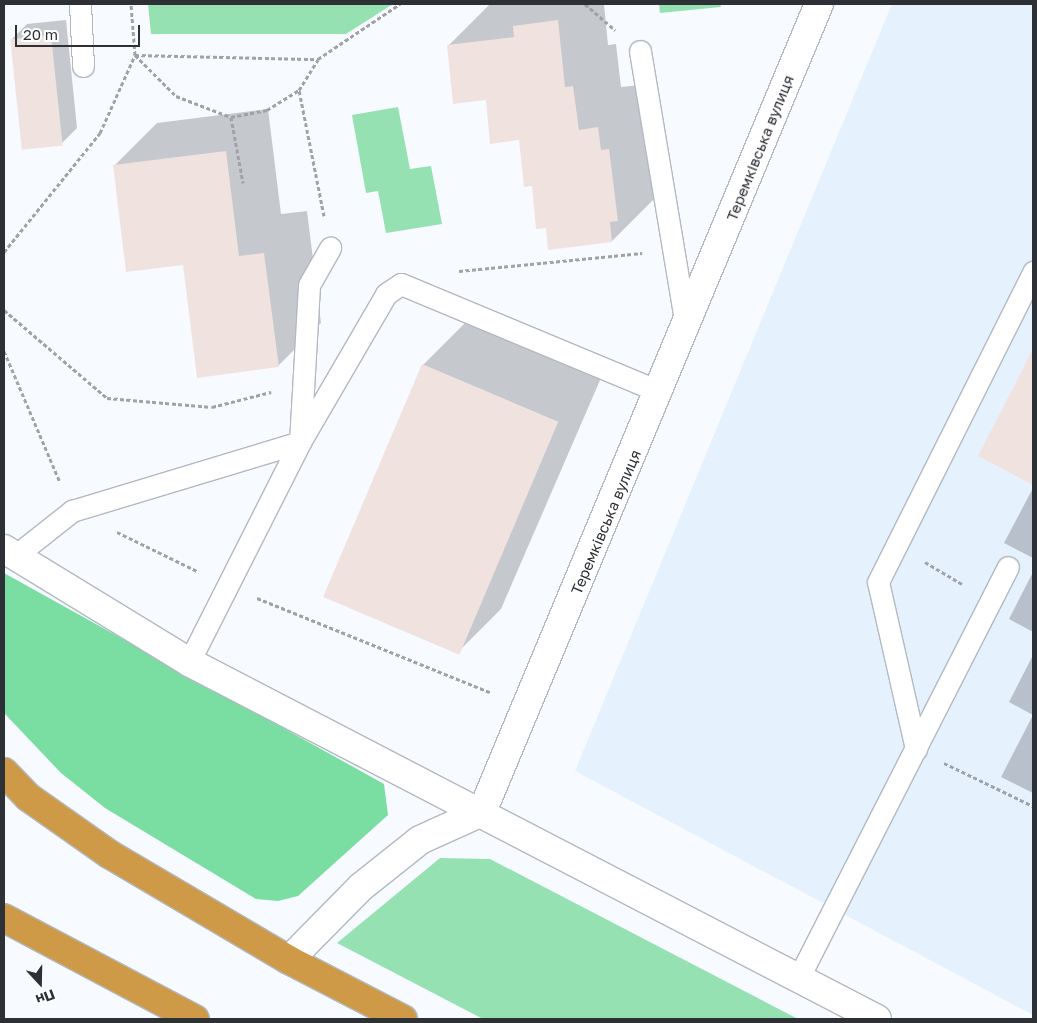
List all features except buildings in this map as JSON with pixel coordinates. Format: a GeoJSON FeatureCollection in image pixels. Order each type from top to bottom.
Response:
{"type":"FeatureCollection","features":[{"type":"Feature","properties":{"kind":"highway"},"geometry":{"type":"LineString","coordinates":[[4,772],[28,797],[109,854],[289,960],[404,1019]]}},
{"type":"Feature","properties":{"kind":"highway"},"geometry":{"type":"LineString","coordinates":[[4,918],[195,1019]]}},
{"type":"Feature","properties":{"kind":"street","name":"Теремківська вулиця"},"geometry":{"type":"LineString","coordinates":[[482,812],[687,329],[819,4]]}},
{"type":"Feature","properties":{"kind":"street"},"geometry":{"type":"LineString","coordinates":[[9,552],[189,662],[482,812],[877,1019]]}},
{"type":"Feature","properties":{"kind":"street"},"geometry":{"type":"LineString","coordinates":[[289,960],[361,887],[420,840],[482,812]]}},
{"type":"Feature","properties":{"kind":"lane"},"geometry":{"type":"LineString","coordinates":[[80,4],[83,66]]}},
{"type":"Feature","properties":{"kind":"lane"},"geometry":{"type":"LineString","coordinates":[[640,51],[672,250],[687,329]]}},
{"type":"Feature","properties":{"kind":"lane"},"geometry":{"type":"LineString","coordinates":[[300,442],[309,285],[330,248]]}},
{"type":"Feature","properties":{"kind":"lane"},"geometry":{"type":"LineString","coordinates":[[916,749],[878,582],[1033,272]]}},
{"type":"Feature","properties":{"kind":"lane"},"geometry":{"type":"LineString","coordinates":[[189,662],[300,442],[386,294],[401,284],[660,392]]}},
{"type":"Feature","properties":{"kind":"lane"},"geometry":{"type":"LineString","coordinates":[[9,552],[72,511],[300,442]]}},
{"type":"Feature","properties":{"kind":"lane"},"geometry":{"type":"LineString","coordinates":[[799,978],[1008,568]]}},
{"type":"Feature","properties":{"kind":"path"},"geometry":{"type":"LineString","coordinates":[[4,252],[100,133],[135,56],[131,4]]}},
{"type":"Feature","properties":{"kind":"path"},"geometry":{"type":"LineString","coordinates":[[135,56],[176,96],[231,117],[268,110],[299,90],[318,59],[400,4]]}},
{"type":"Feature","properties":{"kind":"path"},"geometry":{"type":"LineString","coordinates":[[585,4],[640,51]]}},
{"type":"Feature","properties":{"kind":"path"},"geometry":{"type":"LineString","coordinates":[[135,56],[318,59]]}},
{"type":"Feature","properties":{"kind":"path"},"geometry":{"type":"LineString","coordinates":[[299,90],[330,248]]}},
{"type":"Feature","properties":{"kind":"path"},"geometry":{"type":"LineString","coordinates":[[231,117],[243,183]]}},
{"type":"Feature","properties":{"kind":"path"},"geometry":{"type":"LineString","coordinates":[[456,271],[672,250]]}},
{"type":"Feature","properties":{"kind":"path"},"geometry":{"type":"LineString","coordinates":[[4,310],[107,398],[212,407],[304,383]]}},
{"type":"Feature","properties":{"kind":"path"},"geometry":{"type":"LineString","coordinates":[[228,587],[492,693]]}},
{"type":"Feature","properties":{"kind":"path"},"geometry":{"type":"LineString","coordinates":[[916,749],[1033,806]]}},
{"type":"Feature","properties":{"kind":"shaded area"},"geometry":{"type":"Polygon","coordinates":[[[892,4],[1033,4],[1033,1015],[575,771],[892,4]]]}},
{"type":"Feature","properties":{"kind":"green space"},"geometry":{"type":"Polygon","coordinates":[[[148,4],[393,4],[346,34],[151,34],[148,4]]]}},
{"type":"Feature","properties":{"kind":"green space"},"geometry":{"type":"Polygon","coordinates":[[[659,4],[720,4],[721,7],[660,13],[659,4]]]}},
{"type":"Feature","properties":{"kind":"green space"},"geometry":{"type":"Polygon","coordinates":[[[398,107],[410,169],[431,166],[442,224],[386,233],[378,191],[366,193],[352,115],[398,107]]]}},
{"type":"Feature","properties":{"kind":"green space"},"geometry":{"type":"Polygon","coordinates":[[[4,573],[384,784],[388,815],[298,896],[278,901],[256,899],[105,808],[61,773],[4,713],[4,573]]]}},
{"type":"Feature","properties":{"kind":"green space"},"geometry":{"type":"Polygon","coordinates":[[[440,858],[490,859],[798,1019],[483,1019],[337,943],[440,858]]]}}]}
